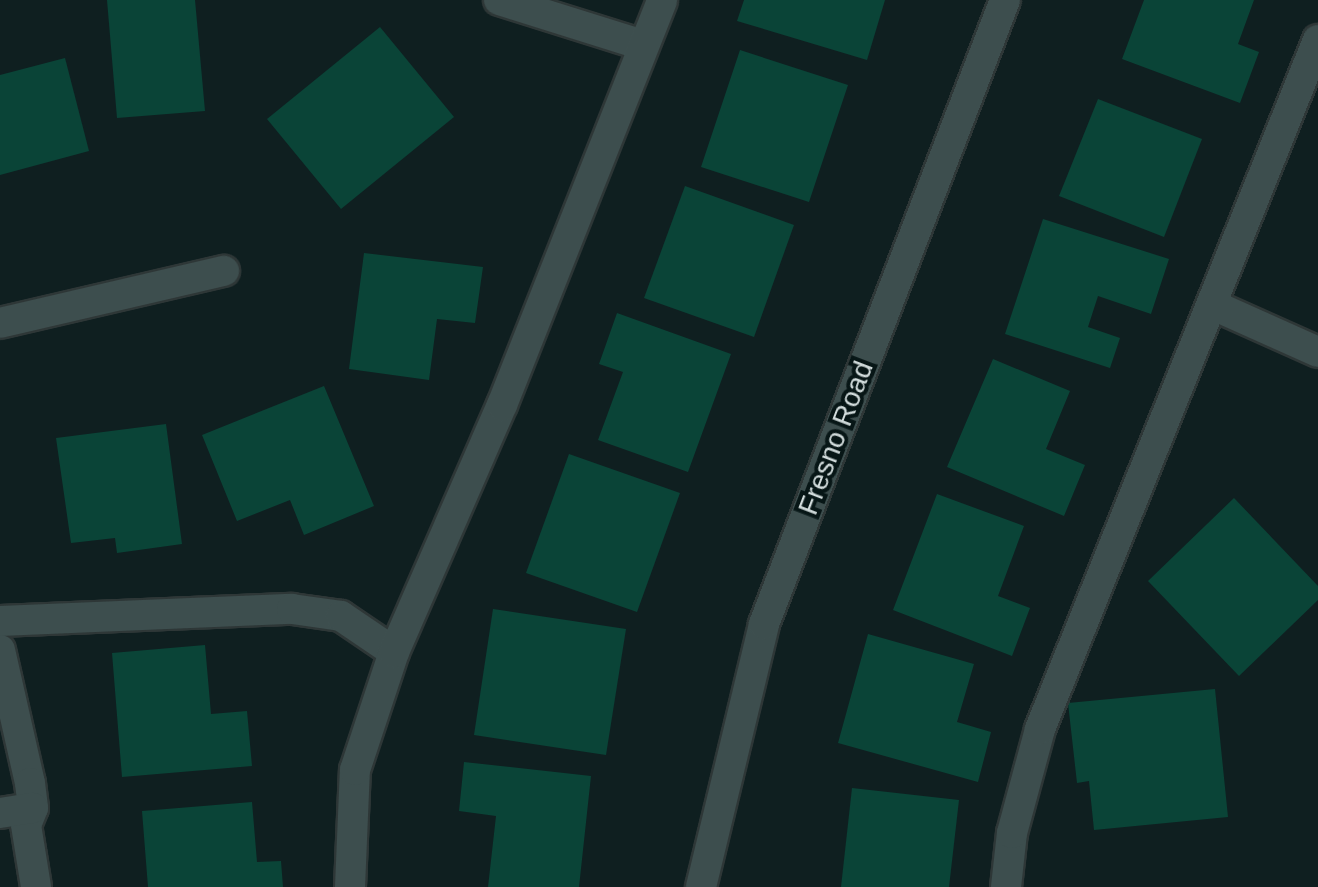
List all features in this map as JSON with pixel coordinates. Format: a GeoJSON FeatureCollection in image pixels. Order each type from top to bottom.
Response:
{"type":"FeatureCollection","features":[{"type":"Feature","properties":{"kind":"street"},"geometry":{"type":"LineString","coordinates":[[499,0],[643,46]]}},
{"type":"Feature","properties":{"kind":"street"},"geometry":{"type":"LineString","coordinates":[[350,887],[355,770],[394,652],[502,405],[662,0]]}},
{"type":"Feature","properties":{"kind":"street","name":"Fresno Road"},"geometry":{"type":"LineString","coordinates":[[701,887],[764,624],[1005,0]]}},
{"type":"Feature","properties":{"kind":"street"},"geometry":{"type":"LineString","coordinates":[[1006,887],[1012,833],[1040,729],[1318,40]]}},
{"type":"Feature","properties":{"kind":"street"},"geometry":{"type":"LineString","coordinates":[[0,323],[224,271]]}},
{"type":"Feature","properties":{"kind":"street"},"geometry":{"type":"LineString","coordinates":[[1213,305],[1318,352]]}},
{"type":"Feature","properties":{"kind":"street"},"geometry":{"type":"LineString","coordinates":[[0,621],[292,609],[340,616],[394,652]]}},
{"type":"Feature","properties":{"kind":"street"},"geometry":{"type":"LineString","coordinates":[[0,650],[32,808],[26,824],[36,887]]}},
{"type":"Feature","properties":{"kind":"street"},"geometry":{"type":"LineString","coordinates":[[0,813],[32,808]]}},
{"type":"Feature","properties":{"kind":"building"},"geometry":{"type":"Polygon","coordinates":[[[107,0],[195,0],[205,111],[117,118],[107,0]]]}},
{"type":"Feature","properties":{"kind":"building"},"geometry":{"type":"Polygon","coordinates":[[[744,0],[885,0],[867,60],[737,21],[744,0]]]}},
{"type":"Feature","properties":{"kind":"building"},"geometry":{"type":"Polygon","coordinates":[[[1144,0],[1254,0],[1238,44],[1259,52],[1240,103],[1122,59],[1144,0]]]}},
{"type":"Feature","properties":{"kind":"building"},"geometry":{"type":"Polygon","coordinates":[[[380,27],[454,117],[341,209],[267,119],[380,27]]]}},
{"type":"Feature","properties":{"kind":"building"},"geometry":{"type":"Polygon","coordinates":[[[740,50],[848,85],[809,202],[701,167],[740,50]]]}},
{"type":"Feature","properties":{"kind":"building"},"geometry":{"type":"Polygon","coordinates":[[[65,58],[89,151],[0,175],[0,75],[65,58]]]}},
{"type":"Feature","properties":{"kind":"building"},"geometry":{"type":"Polygon","coordinates":[[[1098,99],[1202,139],[1164,237],[1059,196],[1098,99]]]}},
{"type":"Feature","properties":{"kind":"building"},"geometry":{"type":"Polygon","coordinates":[[[685,186],[794,225],[754,337],[644,298],[685,186]]]}},
{"type":"Feature","properties":{"kind":"building"},"geometry":{"type":"Polygon","coordinates":[[[1043,219],[1169,259],[1151,314],[1098,296],[1088,327],[1120,338],[1110,368],[1005,334],[1043,219]]]}},
{"type":"Feature","properties":{"kind":"building"},"geometry":{"type":"Polygon","coordinates":[[[364,253],[483,267],[475,323],[437,319],[429,380],[349,369],[364,253]]]}},
{"type":"Feature","properties":{"kind":"building"},"geometry":{"type":"Polygon","coordinates":[[[617,313],[731,354],[688,472],[598,440],[623,372],[599,364],[617,313]]]}},
{"type":"Feature","properties":{"kind":"building"},"geometry":{"type":"Polygon","coordinates":[[[993,359],[1070,391],[1046,449],[1085,465],[1064,516],[947,467],[993,359]]]}},
{"type":"Feature","properties":{"kind":"building"},"geometry":{"type":"Polygon","coordinates":[[[324,386],[374,506],[304,535],[290,500],[237,521],[202,435],[324,386]]]}},
{"type":"Feature","properties":{"kind":"building"},"geometry":{"type":"Polygon","coordinates":[[[166,424],[182,544],[117,553],[115,538],[71,543],[56,438],[166,424]]]}},
{"type":"Feature","properties":{"kind":"building"},"geometry":{"type":"Polygon","coordinates":[[[569,454],[680,493],[637,612],[526,573],[569,454]]]}},
{"type":"Feature","properties":{"kind":"building"},"geometry":{"type":"Polygon","coordinates":[[[937,494],[1024,526],[998,596],[1030,608],[1012,656],[893,610],[937,494]]]}},
{"type":"Feature","properties":{"kind":"building"},"geometry":{"type":"Polygon","coordinates":[[[1234,498],[1318,586],[1318,600],[1239,676],[1148,581],[1234,498]]]}},
{"type":"Feature","properties":{"kind":"building"},"geometry":{"type":"Polygon","coordinates":[[[493,609],[626,629],[606,755],[474,735],[493,609]]]}},
{"type":"Feature","properties":{"kind":"building"},"geometry":{"type":"Polygon","coordinates":[[[868,634],[974,664],[957,722],[991,732],[978,782],[838,743],[868,634]]]}},
{"type":"Feature","properties":{"kind":"building"},"geometry":{"type":"Polygon","coordinates":[[[205,645],[211,714],[247,711],[252,766],[122,777],[112,653],[205,645]]]}},
{"type":"Feature","properties":{"kind":"building"},"geometry":{"type":"Polygon","coordinates":[[[1215,689],[1228,817],[1094,830],[1089,781],[1077,783],[1068,703],[1215,689]]]}},
{"type":"Feature","properties":{"kind":"building"},"geometry":{"type":"Polygon","coordinates":[[[464,762],[591,776],[579,887],[488,887],[496,816],[459,811],[464,762]]]}},
{"type":"Feature","properties":{"kind":"building"},"geometry":{"type":"Polygon","coordinates":[[[852,788],[959,800],[949,887],[841,887],[852,788]]]}},
{"type":"Feature","properties":{"kind":"building"},"geometry":{"type":"Polygon","coordinates":[[[252,802],[257,862],[281,861],[283,887],[148,887],[142,811],[252,802]]]}}]}
